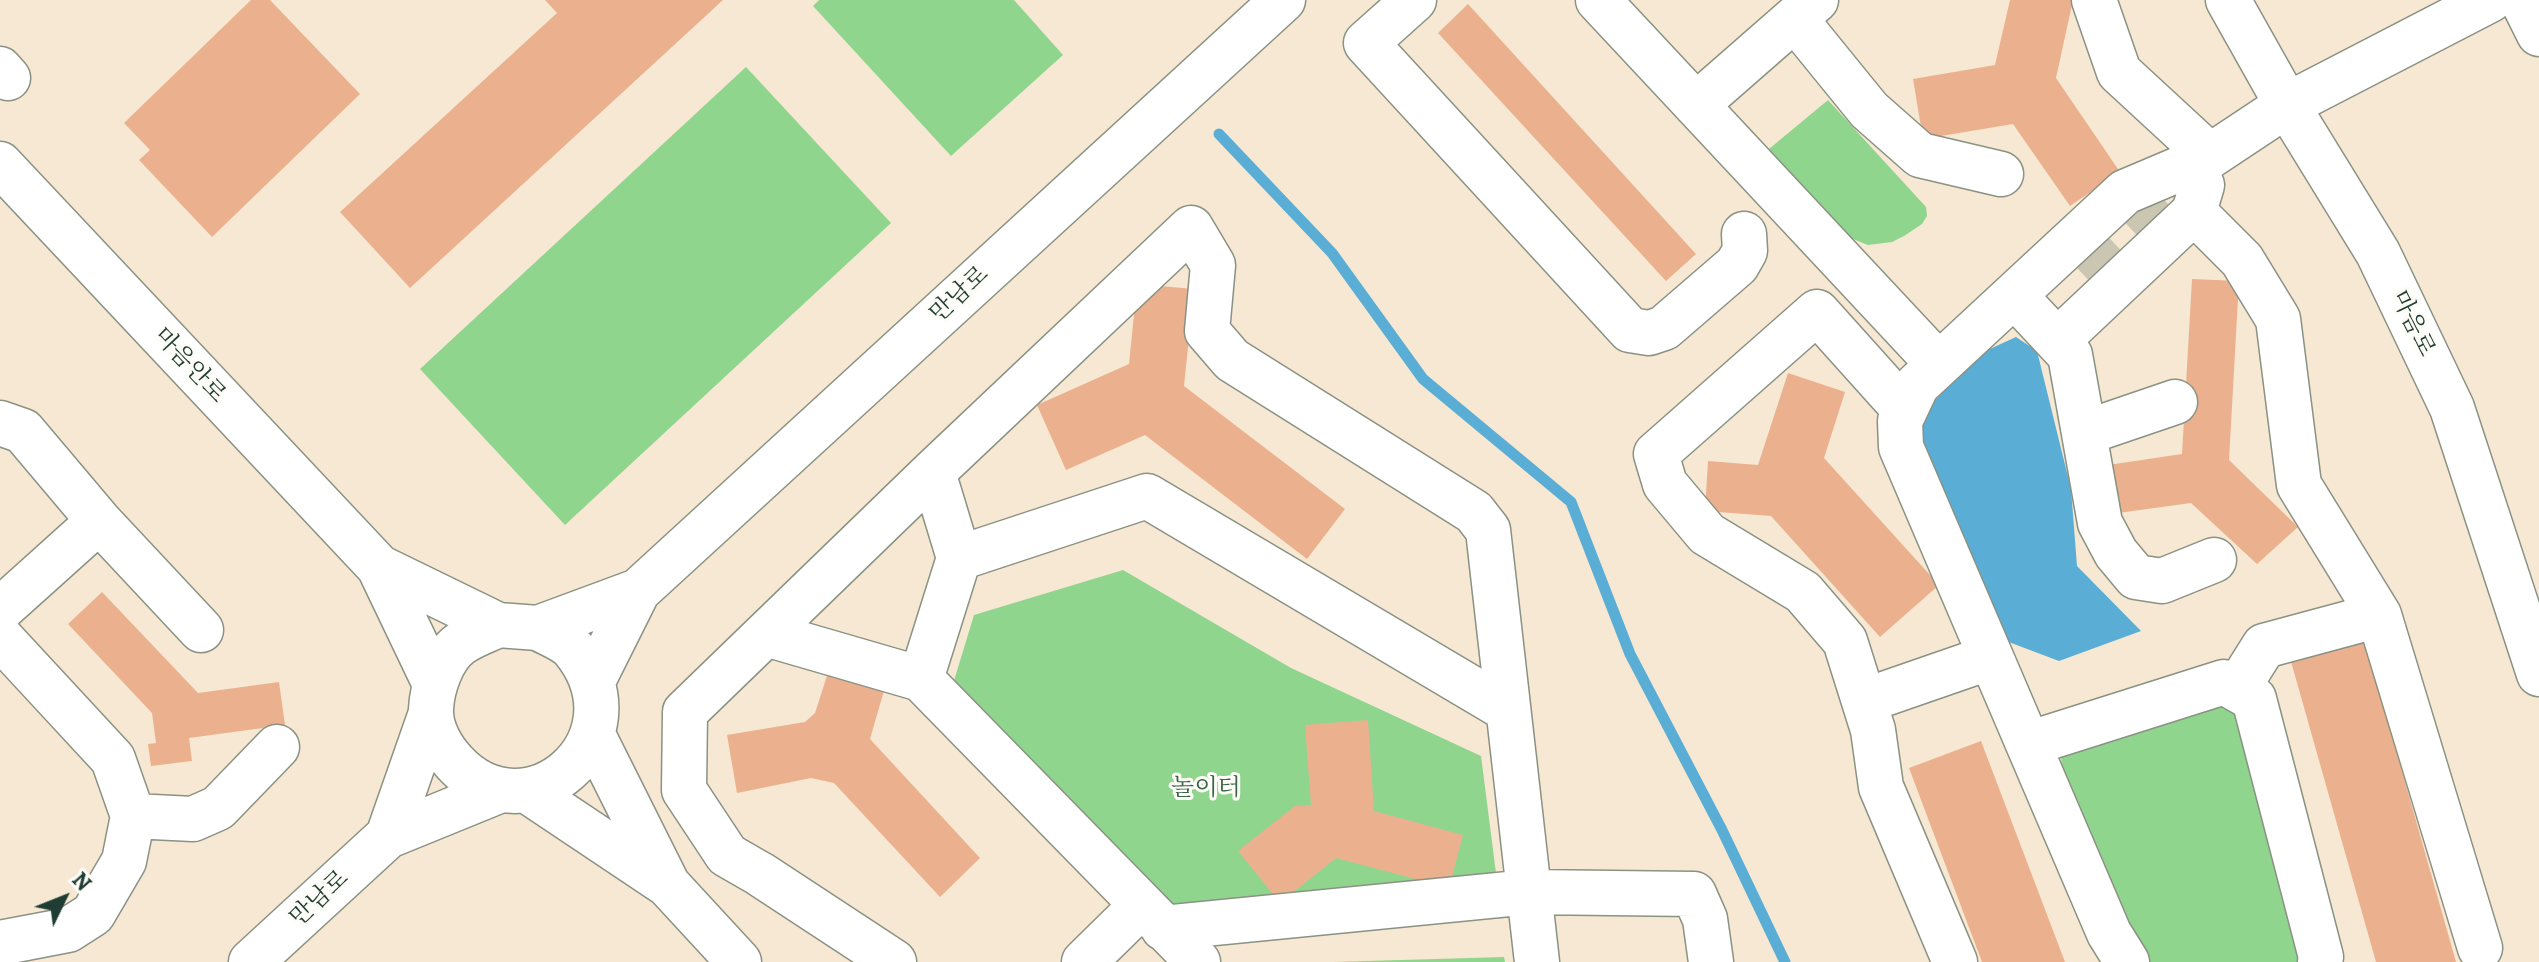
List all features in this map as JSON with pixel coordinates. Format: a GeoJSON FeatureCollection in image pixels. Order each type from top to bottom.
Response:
{"type":"FeatureCollection","features":[{"type":"Feature","properties":{"kind":"street","name":"만남로"},"geometry":{"type":"LineString","coordinates":[[638,591],[1283,0]]}},
{"type":"Feature","properties":{"kind":"street"},"geometry":{"type":"LineString","coordinates":[[1414,0],[1366,43],[1630,330],[1649,333],[1664,328],[1737,265],[1745,251],[1744,234]]}},
{"type":"Feature","properties":{"kind":"street"},"geometry":{"type":"LineString","coordinates":[[1598,0],[1928,353]]}},
{"type":"Feature","properties":{"kind":"street"},"geometry":{"type":"LineString","coordinates":[[2094,0],[2119,72],[2193,182],[2278,319],[2299,485],[2379,615],[2480,948]]}},
{"type":"Feature","properties":{"kind":"street","name":"마음로"},"geometry":{"type":"LineString","coordinates":[[2228,0],[2287,105],[2378,253],[2452,408],[2539,674]]}},
{"type":"Feature","properties":{"kind":"street"},"geometry":{"type":"LineString","coordinates":[[2057,341],[2193,182],[2287,105],[2490,0]]}},
{"type":"Feature","properties":{"kind":"street"},"geometry":{"type":"LineString","coordinates":[[2522,0],[2539,34]]}},
{"type":"Feature","properties":{"kind":"street"},"geometry":{"type":"LineString","coordinates":[[1696,105],[1805,9],[1869,110],[1920,155],[2001,174]]}},
{"type":"Feature","properties":{"kind":"street","name":"마음안로"},"geometry":{"type":"LineString","coordinates":[[0,164],[379,567]]}},
{"type":"Feature","properties":{"kind":"street"},"geometry":{"type":"LineString","coordinates":[[2127,962],[2109,933],[1901,447],[1900,421],[1917,385],[2125,192],[2193,182]]}},
{"type":"Feature","properties":{"kind":"street"},"geometry":{"type":"LineString","coordinates":[[894,962],[727,855],[684,790],[685,712],[1191,228],[1213,265],[1207,331],[1232,360],[1474,512],[1488,530],[1537,962]]}},
{"type":"Feature","properties":{"kind":"street"},"geometry":{"type":"LineString","coordinates":[[2014,295],[2070,355],[2100,523],[2116,553],[2136,577],[2162,581],[2214,560]]}},
{"type":"Feature","properties":{"kind":"street"},"geometry":{"type":"LineString","coordinates":[[1905,410],[1817,312],[1656,454],[1665,484],[1707,534],[1803,592],[1845,641],[1873,730],[1881,787],[1955,962]]}},
{"type":"Feature","properties":{"kind":"street"},"geometry":{"type":"LineString","coordinates":[[2084,433],[2175,402]]}},
{"type":"Feature","properties":{"kind":"street"},"geometry":{"type":"LineString","coordinates":[[0,423],[23,431],[99,521],[201,630]]}},
{"type":"Feature","properties":{"kind":"street"},"geometry":{"type":"LineString","coordinates":[[921,679],[959,558],[933,472]]}},
{"type":"Feature","properties":{"kind":"street"},"geometry":{"type":"LineString","coordinates":[[959,558],[1147,496],[1508,710]]}},
{"type":"Feature","properties":{"kind":"street"},"geometry":{"type":"LineString","coordinates":[[0,610],[99,521]]}},
{"type":"Feature","properties":{"kind":"street"},"geometry":{"type":"LineString","coordinates":[[379,567],[572,648],[593,681],[598,708],[593,735],[579,761],[555,780],[513,790],[388,836]]}},
{"type":"Feature","properties":{"kind":"street"},"geometry":{"type":"LineString","coordinates":[[379,567],[432,698],[442,749],[467,776],[513,790],[668,885],[739,962]]}},
{"type":"Feature","properties":{"kind":"street"},"geometry":{"type":"LineString","coordinates":[[388,836],[432,698],[458,645],[638,591]]}},
{"type":"Feature","properties":{"kind":"street"},"geometry":{"type":"LineString","coordinates":[[593,681],[638,591]]}},
{"type":"Feature","properties":{"kind":"street"},"geometry":{"type":"LineString","coordinates":[[2237,689],[2264,646],[2379,615]]}},
{"type":"Feature","properties":{"kind":"street"},"geometry":{"type":"LineString","coordinates":[[766,634],[921,679],[1198,962]]}},
{"type":"Feature","properties":{"kind":"street"},"geometry":{"type":"LineString","coordinates":[[0,637],[113,759],[133,816],[124,861],[93,914],[68,930],[0,943]]}},
{"type":"Feature","properties":{"kind":"street"},"geometry":{"type":"LineString","coordinates":[[1864,701],[1991,657]]}},
{"type":"Feature","properties":{"kind":"street"},"geometry":{"type":"LineString","coordinates":[[2028,744],[2224,682],[2254,699],[2320,962]]}},
{"type":"Feature","properties":{"kind":"street"},"geometry":{"type":"LineString","coordinates":[[593,735],[668,885]]}},
{"type":"Feature","properties":{"kind":"street"},"geometry":{"type":"LineString","coordinates":[[133,816],[193,819],[218,808],[277,747]]}},
{"type":"Feature","properties":{"kind":"street","name":"만남로"},"geometry":{"type":"LineString","coordinates":[[251,962],[388,836]]}},
{"type":"Feature","properties":{"kind":"street"},"geometry":{"type":"LineString","coordinates":[[1084,962],[1152,917],[1529,892],[1694,894],[1705,919],[1711,962]]}},
{"type":"Feature","properties":{"kind":"green space"},"geometry":{"type":"Polygon","coordinates":[[[819,0],[1014,0],[1063,55],[951,156],[813,6],[819,0]]]}},
{"type":"Feature","properties":{"kind":"green space"},"geometry":{"type":"Polygon","coordinates":[[[746,67],[891,223],[565,525],[420,369],[746,67]]]}},
{"type":"Feature","properties":{"kind":"green space"},"geometry":{"type":"Polygon","coordinates":[[[1828,100],[1926,207],[1927,216],[1922,224],[1904,236],[1892,242],[1868,245],[1848,237],[1769,149],[1828,100]]]}},
{"type":"Feature","properties":{"kind":"green space","name":"놀이터"},"geometry":{"type":"Polygon","coordinates":[[[1123,570],[1291,668],[1481,756],[1497,881],[1237,935],[1144,940],[942,720],[974,615],[1123,570]]]}},
{"type":"Feature","properties":{"kind":"green space"},"geometry":{"type":"Polygon","coordinates":[[[2233,695],[2312,962],[2138,962],[2062,770],[2060,736],[2233,695]]]}},
{"type":"Feature","properties":{"kind":"green space"},"geometry":{"type":"Polygon","coordinates":[[[1504,957],[1505,962],[1333,962],[1504,957]]]}},
{"type":"Feature","properties":{"kind":"water"},"geometry":{"type":"Polygon","coordinates":[[[2016,337],[2037,351],[2071,489],[2077,566],[2141,631],[2059,661],[2006,641],[1915,427],[1934,394],[1981,353],[2016,337]]]}},
{"type":"Feature","properties":{"kind":"building"},"geometry":{"type":"Polygon","coordinates":[[[251,0],[270,0],[360,94],[212,237],[139,160],[150,150],[124,123],[251,0]]]}},
{"type":"Feature","properties":{"kind":"building"},"geometry":{"type":"Polygon","coordinates":[[[545,0],[723,0],[410,288],[340,212],[557,13],[545,0]]]}},
{"type":"Feature","properties":{"kind":"building"},"geometry":{"type":"Polygon","coordinates":[[[2010,0],[2073,0],[2056,78],[2120,172],[2070,206],[2013,124],[1923,139],[1913,79],[1995,65],[2010,0]]]}},
{"type":"Feature","properties":{"kind":"building"},"geometry":{"type":"Polygon","coordinates":[[[1468,4],[1696,254],[1666,281],[1438,33],[1468,4]]]}},
{"type":"Feature","properties":{"kind":"building"},"geometry":{"type":"Polygon","coordinates":[[[2192,279],[2239,281],[2229,460],[2298,527],[2257,564],[2191,503],[2118,513],[2108,465],[2182,454],[2192,279]]]}},
{"type":"Feature","properties":{"kind":"building"},"geometry":{"type":"Polygon","coordinates":[[[1137,284],[1194,289],[1184,386],[1345,509],[1307,559],[1145,435],[1066,470],[1037,405],[1129,364],[1137,284]]]}},
{"type":"Feature","properties":{"kind":"building"},"geometry":{"type":"Polygon","coordinates":[[[1788,373],[1845,392],[1824,458],[1939,585],[1880,637],[1771,516],[1705,511],[1708,461],[1758,465],[1788,373]]]}},
{"type":"Feature","properties":{"kind":"building"},"geometry":{"type":"Polygon","coordinates":[[[102,592],[198,693],[279,682],[285,725],[189,738],[192,761],[151,766],[148,744],[156,743],[152,713],[68,624],[102,592]]]}},
{"type":"Feature","properties":{"kind":"building"},"geometry":{"type":"Polygon","coordinates":[[[841,632],[896,649],[870,739],[980,858],[940,897],[834,783],[811,778],[737,793],[727,735],[805,722],[815,713],[841,632]]]}},
{"type":"Feature","properties":{"kind":"building"},"geometry":{"type":"Polygon","coordinates":[[[2364,637],[2456,962],[2376,962],[2290,658],[2364,637]]]}},
{"type":"Feature","properties":{"kind":"building"},"geometry":{"type":"Polygon","coordinates":[[[1368,720],[1374,811],[1463,835],[1449,888],[1336,858],[1280,903],[1238,851],[1295,806],[1311,805],[1305,725],[1368,720]]]}},
{"type":"Feature","properties":{"kind":"building"},"geometry":{"type":"Polygon","coordinates":[[[1981,741],[2065,962],[1982,962],[1909,768],[1981,741]]]}},
{"type":"Feature","properties":{"kind":"waterway"},"geometry":{"type":"LineString","coordinates":[[1219,134],[1332,253],[1423,379],[1571,502],[1630,654],[1722,830],[1785,962]]}},
{"type":"Feature","properties":{"kind":"tunnel"},"geometry":{"type":"LineString","coordinates":[[2079,270],[2176,178]]}}]}
